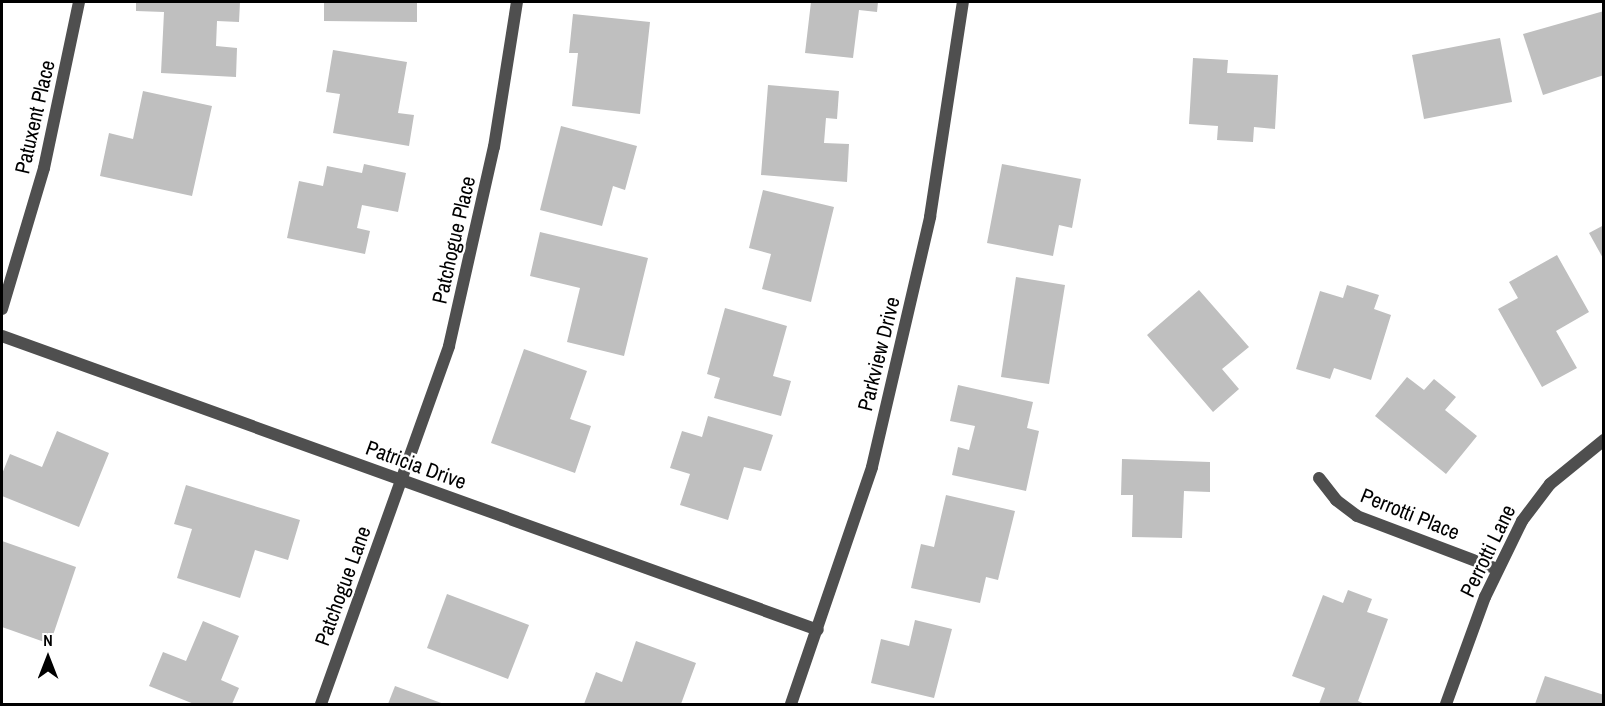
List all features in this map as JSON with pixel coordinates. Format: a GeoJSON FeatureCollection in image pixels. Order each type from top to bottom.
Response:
{"type":"FeatureCollection","features":[{"type":"Feature","properties":{"kind":"street","name":"Patuxent Place"},"geometry":{"type":"LineString","coordinates":[[2,309],[44,168],[79,2]]}},
{"type":"Feature","properties":{"kind":"street","name":"Patchogue Place"},"geometry":{"type":"LineString","coordinates":[[401,480],[449,346],[470,262],[517,2]]}},
{"type":"Feature","properties":{"kind":"street","name":"Parkview Drive"},"geometry":{"type":"LineString","coordinates":[[791,705],[872,467],[912,303],[963,2]]}},
{"type":"Feature","properties":{"kind":"street","name":"Patricia Drive"},"geometry":{"type":"LineString","coordinates":[[2,336],[818,630]]}},
{"type":"Feature","properties":{"kind":"street","name":"Perrotti Lane"},"geometry":{"type":"LineString","coordinates":[[1446,705],[1497,569],[1535,502],[1604,440]]}},
{"type":"Feature","properties":{"kind":"street","name":"Perrotti Place"},"geometry":{"type":"LineString","coordinates":[[1319,478],[1336,500],[1357,516],[1497,569]]}},
{"type":"Feature","properties":{"kind":"street","name":"Patchogue Lane"},"geometry":{"type":"LineString","coordinates":[[321,705],[401,480]]}},
{"type":"Feature","properties":{"kind":"building"},"geometry":{"type":"Polygon","coordinates":[[[136,2],[240,2],[239,22],[217,21],[216,46],[237,48],[236,77],[161,73],[164,12],[136,11],[136,2]]]}},
{"type":"Feature","properties":{"kind":"building"},"geometry":{"type":"Polygon","coordinates":[[[324,2],[417,2],[417,22],[324,21],[324,2]]]}},
{"type":"Feature","properties":{"kind":"building"},"geometry":{"type":"Polygon","coordinates":[[[811,2],[878,2],[877,12],[859,10],[853,58],[805,53],[811,2]]]}},
{"type":"Feature","properties":{"kind":"building"},"geometry":{"type":"Polygon","coordinates":[[[1604,11],[1604,75],[1543,95],[1523,34],[1604,11]]]}},
{"type":"Feature","properties":{"kind":"building"},"geometry":{"type":"Polygon","coordinates":[[[573,14],[650,22],[640,114],[572,106],[578,53],[569,53],[573,14]]]}},
{"type":"Feature","properties":{"kind":"building"},"geometry":{"type":"Polygon","coordinates":[[[1500,38],[1512,102],[1424,119],[1412,55],[1500,38]]]}},
{"type":"Feature","properties":{"kind":"building"},"geometry":{"type":"Polygon","coordinates":[[[333,50],[407,62],[398,113],[414,115],[409,146],[333,133],[340,94],[326,92],[333,50]]]}},
{"type":"Feature","properties":{"kind":"building"},"geometry":{"type":"Polygon","coordinates":[[[1193,58],[1228,60],[1227,73],[1278,75],[1275,129],[1254,127],[1253,142],[1217,140],[1218,126],[1189,124],[1193,58]]]}},
{"type":"Feature","properties":{"kind":"building"},"geometry":{"type":"Polygon","coordinates":[[[768,85],[839,91],[837,119],[826,118],[824,143],[849,144],[847,182],[761,175],[768,85]]]}},
{"type":"Feature","properties":{"kind":"building"},"geometry":{"type":"Polygon","coordinates":[[[143,91],[212,106],[192,196],[100,176],[109,133],[133,139],[143,91]]]}},
{"type":"Feature","properties":{"kind":"building"},"geometry":{"type":"Polygon","coordinates":[[[561,126],[637,146],[625,190],[613,186],[602,226],[540,210],[561,126]]]}},
{"type":"Feature","properties":{"kind":"building"},"geometry":{"type":"Polygon","coordinates":[[[364,164],[406,173],[398,212],[362,205],[357,228],[370,231],[365,254],[287,238],[299,181],[323,186],[327,166],[362,173],[364,164]]]}},
{"type":"Feature","properties":{"kind":"building"},"geometry":{"type":"Polygon","coordinates":[[[1002,164],[1081,179],[1072,228],[1059,225],[1053,256],[987,243],[1002,164]]]}},
{"type":"Feature","properties":{"kind":"building"},"geometry":{"type":"Polygon","coordinates":[[[763,190],[834,207],[811,302],[762,289],[771,254],[749,248],[763,190]]]}},
{"type":"Feature","properties":{"kind":"building"},"geometry":{"type":"Polygon","coordinates":[[[1604,225],[1604,260],[1589,233],[1604,225]]]}},
{"type":"Feature","properties":{"kind":"building"},"geometry":{"type":"Polygon","coordinates":[[[540,232],[648,258],[624,356],[567,342],[580,288],[530,276],[540,232]]]}},
{"type":"Feature","properties":{"kind":"building"},"geometry":{"type":"Polygon","coordinates":[[[1557,255],[1589,312],[1556,331],[1577,368],[1542,387],[1498,309],[1518,298],[1509,282],[1557,255]]]}},
{"type":"Feature","properties":{"kind":"building"},"geometry":{"type":"Polygon","coordinates":[[[1016,277],[1065,285],[1049,384],[1001,377],[1016,277]]]}},
{"type":"Feature","properties":{"kind":"building"},"geometry":{"type":"Polygon","coordinates":[[[1347,285],[1379,295],[1374,309],[1391,315],[1371,380],[1334,368],[1330,379],[1296,369],[1320,291],[1343,298],[1347,285]]]}},
{"type":"Feature","properties":{"kind":"building"},"geometry":{"type":"Polygon","coordinates":[[[1199,290],[1249,347],[1222,369],[1239,389],[1213,412],[1147,335],[1199,290]]]}},
{"type":"Feature","properties":{"kind":"building"},"geometry":{"type":"Polygon","coordinates":[[[725,308],[787,326],[773,376],[791,381],[781,416],[714,398],[720,378],[707,374],[725,308]]]}},
{"type":"Feature","properties":{"kind":"building"},"geometry":{"type":"Polygon","coordinates":[[[524,349],[587,371],[570,419],[591,426],[575,473],[491,443],[524,349]]]}},
{"type":"Feature","properties":{"kind":"building"},"geometry":{"type":"Polygon","coordinates":[[[1407,377],[1424,390],[1434,379],[1456,397],[1445,410],[1477,436],[1446,474],[1375,416],[1407,377]]]}},
{"type":"Feature","properties":{"kind":"building"},"geometry":{"type":"Polygon","coordinates":[[[958,385],[1033,402],[1027,428],[1039,431],[1026,491],[952,475],[958,447],[969,450],[975,426],[950,421],[958,385]]]}},
{"type":"Feature","properties":{"kind":"building"},"geometry":{"type":"Polygon","coordinates":[[[708,416],[773,435],[761,471],[744,467],[728,520],[680,505],[690,474],[670,468],[682,431],[702,437],[708,416]]]}},
{"type":"Feature","properties":{"kind":"building"},"geometry":{"type":"Polygon","coordinates":[[[57,431],[109,453],[79,527],[2,496],[2,474],[10,454],[42,467],[57,431]]]}},
{"type":"Feature","properties":{"kind":"building"},"geometry":{"type":"Polygon","coordinates":[[[1122,459],[1210,462],[1210,492],[1184,491],[1182,538],[1132,537],[1133,495],[1121,495],[1122,459]]]}},
{"type":"Feature","properties":{"kind":"building"},"geometry":{"type":"Polygon","coordinates":[[[186,485],[300,520],[288,560],[255,550],[240,598],[177,578],[192,529],[174,524],[186,485]]]}},
{"type":"Feature","properties":{"kind":"building"},"geometry":{"type":"Polygon","coordinates":[[[946,495],[1015,511],[998,580],[986,577],[980,603],[911,588],[921,544],[934,547],[946,495]]]}},
{"type":"Feature","properties":{"kind":"building"},"geometry":{"type":"Polygon","coordinates":[[[2,541],[76,567],[50,644],[2,627],[2,541]]]}},
{"type":"Feature","properties":{"kind":"building"},"geometry":{"type":"Polygon","coordinates":[[[1348,590],[1372,599],[1367,612],[1388,619],[1358,701],[1365,704],[1319,704],[1325,688],[1292,676],[1323,595],[1343,603],[1348,590]]]}},
{"type":"Feature","properties":{"kind":"building"},"geometry":{"type":"Polygon","coordinates":[[[447,594],[529,625],[508,679],[427,648],[447,594]]]}},
{"type":"Feature","properties":{"kind":"building"},"geometry":{"type":"Polygon","coordinates":[[[915,620],[952,629],[934,698],[871,683],[881,639],[909,646],[915,620]]]}},
{"type":"Feature","properties":{"kind":"building"},"geometry":{"type":"Polygon","coordinates":[[[203,621],[239,636],[221,680],[239,688],[232,704],[194,704],[149,686],[163,652],[186,661],[203,621]]]}},
{"type":"Feature","properties":{"kind":"building"},"geometry":{"type":"Polygon","coordinates":[[[636,641],[696,663],[681,704],[584,704],[596,672],[622,682],[636,641]]]}},
{"type":"Feature","properties":{"kind":"building"},"geometry":{"type":"Polygon","coordinates":[[[1545,676],[1604,695],[1604,704],[1535,704],[1545,676]]]}},
{"type":"Feature","properties":{"kind":"building"},"geometry":{"type":"Polygon","coordinates":[[[395,686],[444,704],[388,704],[395,686]]]}}]}
